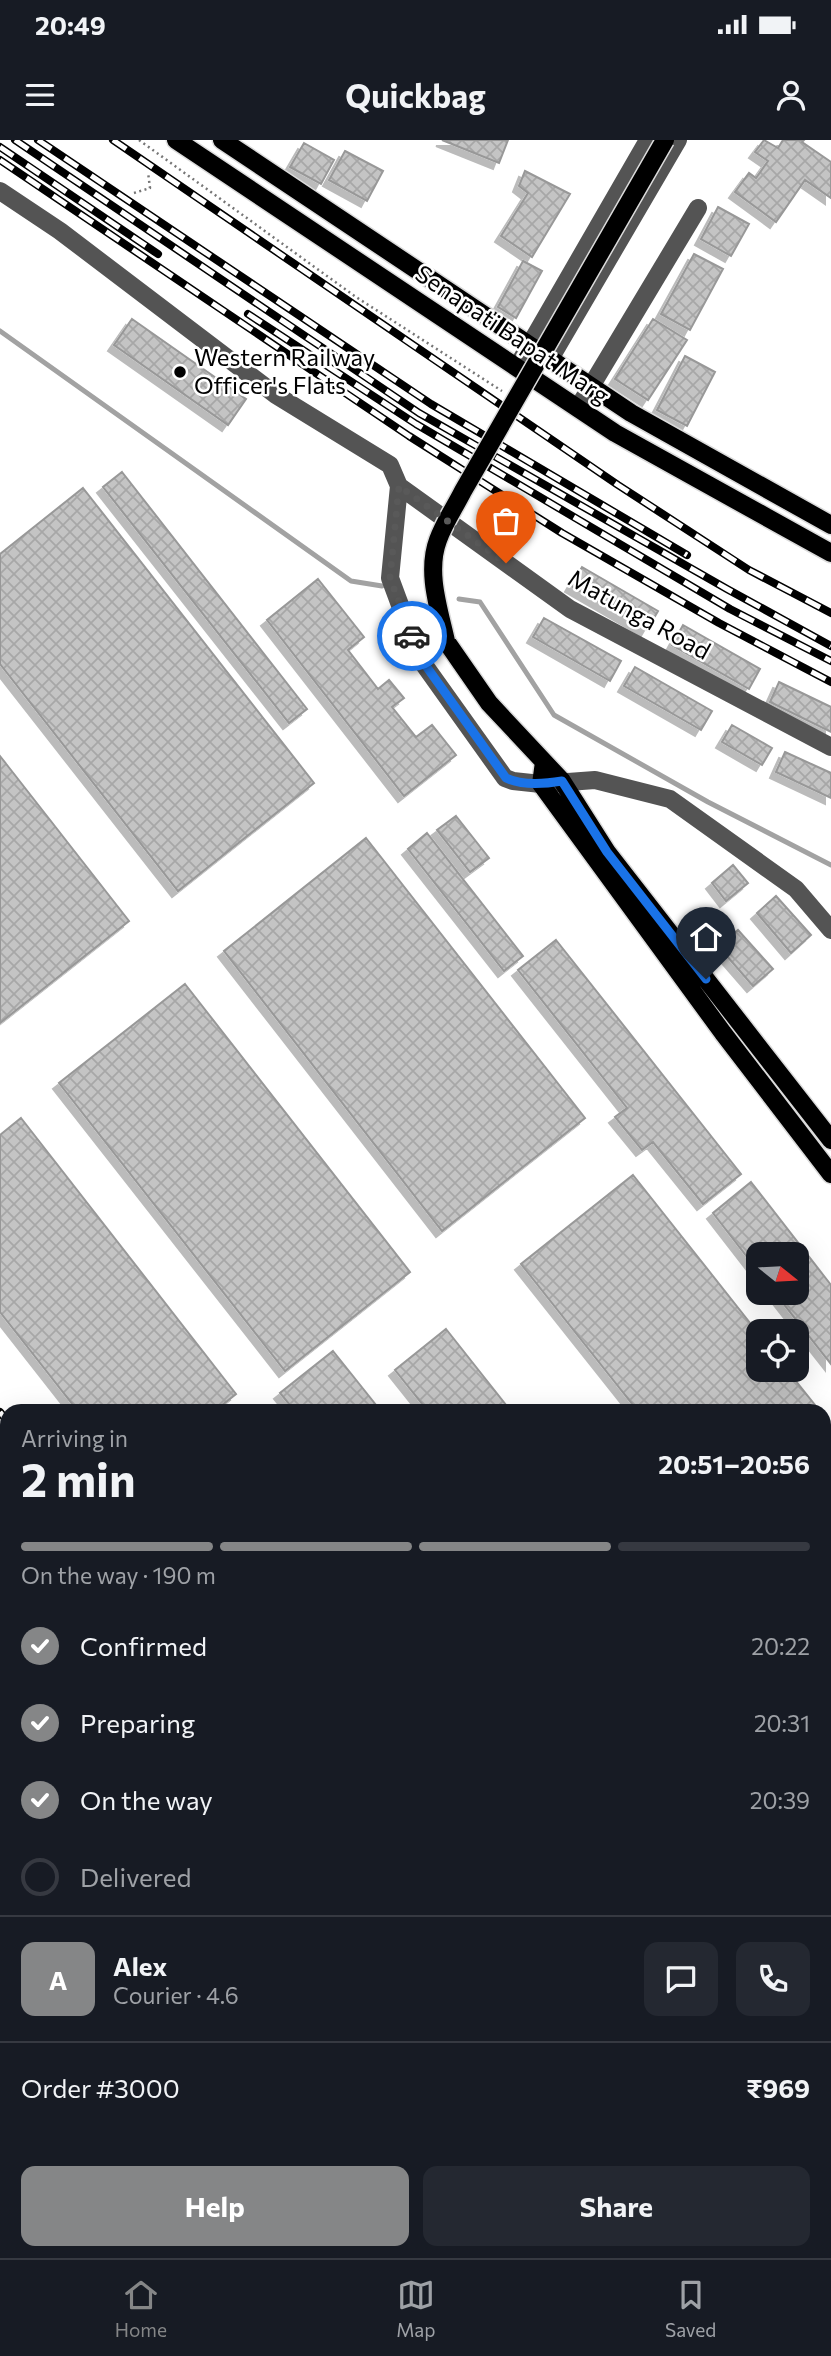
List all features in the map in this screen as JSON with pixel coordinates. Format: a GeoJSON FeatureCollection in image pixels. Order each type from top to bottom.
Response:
{"type":"FeatureCollection","features":[{"type":"Feature","properties":{"kind":"main road","name":"Senapati Bapat Marg"},"geometry":{"type":"LineString","coordinates":[[222,140],[631,413],[831,525]]}},
{"type":"Feature","properties":{"kind":"main road"},"geometry":{"type":"LineString","coordinates":[[665,140],[463,491],[438,540],[433,564],[435,592],[446,641],[489,703],[562,781],[601,855],[723,1033],[831,1174]]}},
{"type":"Feature","properties":{"kind":"main road","name":"Senapati Bapat Marg"},"geometry":{"type":"LineString","coordinates":[[181,141],[615,433],[831,553]]}},
{"type":"Feature","properties":{"kind":"main road"},"geometry":{"type":"LineString","coordinates":[[357,260],[372,239]]}},
{"type":"Feature","properties":{"kind":"main road"},"geometry":{"type":"LineString","coordinates":[[544,762],[541,784],[739,1021],[831,1140]]}},
{"type":"Feature","properties":{"kind":"main road"},"geometry":{"type":"LineString","coordinates":[[723,1033],[739,1021]]}},
{"type":"Feature","properties":{"kind":"street"},"geometry":{"type":"LineString","coordinates":[[517,368],[648,140]]}},
{"type":"Feature","properties":{"kind":"street"},"geometry":{"type":"LineString","coordinates":[[550,359],[678,140]]}},
{"type":"Feature","properties":{"kind":"street","name":"Matunga Road"},"geometry":{"type":"LineString","coordinates":[[0,191],[69,238],[276,395],[390,465],[399,486],[570,609],[831,747]]}},
{"type":"Feature","properties":{"kind":"street"},"geometry":{"type":"LineString","coordinates":[[578,408],[698,208]]}},
{"type":"Feature","properties":{"kind":"street"},"geometry":{"type":"LineString","coordinates":[[451,323],[466,302]]}},
{"type":"Feature","properties":{"kind":"street"},"geometry":{"type":"LineString","coordinates":[[399,486],[390,578],[421,659],[506,778],[541,784],[595,780],[670,799],[796,889],[831,930]]}},
{"type":"Feature","properties":{"kind":"path"},"geometry":{"type":"LineString","coordinates":[[139,140],[356,296],[508,394]]}},
{"type":"Feature","properties":{"kind":"path"},"geometry":{"type":"LineString","coordinates":[[134,193],[150,188],[148,172]]}},
{"type":"Feature","properties":{"kind":"building"},"geometry":{"type":"Polygon","coordinates":[[[442,140],[508,140],[499,163],[442,140]]]}},
{"type":"Feature","properties":{"kind":"building"},"geometry":{"type":"Polygon","coordinates":[[[764,140],[778,148],[783,140],[804,140],[802,142],[831,162],[831,198],[805,180],[776,222],[735,192],[749,173],[756,178],[768,161],[755,152],[764,140]]]}},
{"type":"Feature","properties":{"kind":"building"},"geometry":{"type":"Polygon","coordinates":[[[304,143],[334,160],[321,184],[290,167],[304,143]]]}},
{"type":"Feature","properties":{"kind":"building"},"geometry":{"type":"Polygon","coordinates":[[[345,151],[383,171],[367,201],[329,180],[345,151]]]}},
{"type":"Feature","properties":{"kind":"building"},"geometry":{"type":"Polygon","coordinates":[[[525,171],[570,194],[532,257],[501,236],[528,193],[519,186],[525,171]]]}},
{"type":"Feature","properties":{"kind":"building"},"geometry":{"type":"Polygon","coordinates":[[[718,207],[749,224],[731,256],[701,239],[718,207]]]}},
{"type":"Feature","properties":{"kind":"building"},"geometry":{"type":"Polygon","coordinates":[[[694,254],[723,269],[690,330],[661,314],[694,254]]]}},
{"type":"Feature","properties":{"kind":"building"},"geometry":{"type":"Polygon","coordinates":[[[523,261],[542,271],[516,318],[498,307],[523,261]]]}},
{"type":"Feature","properties":{"kind":"building","name":"Western Railway Officer's Flats"},"geometry":{"type":"Polygon","coordinates":[[[132,319],[246,399],[228,425],[114,345],[132,319]]]}},
{"type":"Feature","properties":{"kind":"building"},"geometry":{"type":"Polygon","coordinates":[[[653,319],[687,340],[648,400],[615,379],[653,319]]]}},
{"type":"Feature","properties":{"kind":"building"},"geometry":{"type":"Polygon","coordinates":[[[685,356],[715,372],[687,426],[657,410],[685,356]]]}},
{"type":"Feature","properties":{"kind":"building"},"geometry":{"type":"Polygon","coordinates":[[[122,472],[307,709],[289,723],[103,487],[122,472]]]}},
{"type":"Feature","properties":{"kind":"building"},"geometry":{"type":"Polygon","coordinates":[[[83,488],[314,783],[178,891],[0,664],[0,554],[83,488]]]}},
{"type":"Feature","properties":{"kind":"building"},"geometry":{"type":"Polygon","coordinates":[[[582,567],[658,611],[647,630],[571,586],[582,567]]]}},
{"type":"Feature","properties":{"kind":"building"},"geometry":{"type":"Polygon","coordinates":[[[318,579],[364,637],[348,650],[378,689],[389,680],[404,698],[392,707],[416,737],[432,725],[456,755],[404,796],[267,620],[318,579]]]}},
{"type":"Feature","properties":{"kind":"building"},"geometry":{"type":"Polygon","coordinates":[[[544,618],[621,661],[610,681],[533,637],[544,618]]]}},
{"type":"Feature","properties":{"kind":"building"},"geometry":{"type":"Polygon","coordinates":[[[683,625],[760,669],[749,689],[672,645],[683,625]]]}},
{"type":"Feature","properties":{"kind":"building"},"geometry":{"type":"Polygon","coordinates":[[[635,667],[712,711],[701,730],[624,686],[635,667]]]}},
{"type":"Feature","properties":{"kind":"building"},"geometry":{"type":"Polygon","coordinates":[[[779,682],[831,707],[831,732],[770,702],[779,682]]]}},
{"type":"Feature","properties":{"kind":"building"},"geometry":{"type":"Polygon","coordinates":[[[732,725],[772,748],[762,765],[722,742],[732,725]]]}},
{"type":"Feature","properties":{"kind":"building"},"geometry":{"type":"Polygon","coordinates":[[[785,752],[831,773],[831,798],[776,772],[785,752]]]}},
{"type":"Feature","properties":{"kind":"building"},"geometry":{"type":"Polygon","coordinates":[[[0,756],[129,921],[0,1023],[0,756]]]}},
{"type":"Feature","properties":{"kind":"building"},"geometry":{"type":"Polygon","coordinates":[[[456,816],[489,858],[470,872],[437,830],[456,816]]]}},
{"type":"Feature","properties":{"kind":"building"},"geometry":{"type":"Polygon","coordinates":[[[427,833],[523,956],[504,971],[408,849],[427,833]]]}},
{"type":"Feature","properties":{"kind":"building"},"geometry":{"type":"Polygon","coordinates":[[[366,838],[585,1118],[442,1231],[224,951],[366,838]]]}},
{"type":"Feature","properties":{"kind":"building"},"geometry":{"type":"Polygon","coordinates":[[[733,865],[748,883],[726,901],[712,883],[733,865]]]}},
{"type":"Feature","properties":{"kind":"building"},"geometry":{"type":"Polygon","coordinates":[[[776,896],[811,935],[791,953],[757,913],[776,896]]]}},
{"type":"Feature","properties":{"kind":"building"},"geometry":{"type":"Polygon","coordinates":[[[738,930],[773,969],[753,986],[719,947],[738,930]]]}},
{"type":"Feature","properties":{"kind":"building"},"geometry":{"type":"Polygon","coordinates":[[[556,940],[741,1174],[703,1204],[653,1142],[642,1150],[615,1117],[627,1108],[518,970],[556,940]]]}},
{"type":"Feature","properties":{"kind":"building"},"geometry":{"type":"Polygon","coordinates":[[[185,984],[410,1272],[285,1371],[59,1083],[185,984]]]}},
{"type":"Feature","properties":{"kind":"building"},"geometry":{"type":"Polygon","coordinates":[[[21,1118],[236,1394],[224,1404],[72,1404],[0,1312],[0,1135],[21,1118]]]}},
{"type":"Feature","properties":{"kind":"building"},"geometry":{"type":"Polygon","coordinates":[[[633,1175],[747,1319],[746,1382],[797,1382],[814,1404],[632,1404],[521,1264],[633,1175]]]}},
{"type":"Feature","properties":{"kind":"building"},"geometry":{"type":"Polygon","coordinates":[[[751,1182],[798,1242],[746,1242],[746,1256],[713,1213],[751,1182]]]}},
{"type":"Feature","properties":{"kind":"building"},"geometry":{"type":"Polygon","coordinates":[[[809,1257],[831,1285],[831,1364],[809,1336],[809,1319],[796,1319],[785,1306],[809,1305],[809,1257]]]}},
{"type":"Feature","properties":{"kind":"building"},"geometry":{"type":"Polygon","coordinates":[[[446,1329],[505,1404],[422,1404],[395,1370],[446,1329]]]}},
{"type":"Feature","properties":{"kind":"building"},"geometry":{"type":"Polygon","coordinates":[[[333,1351],[375,1404],[289,1404],[280,1393],[333,1351]]]}},
{"type":"Feature","properties":{"kind":"waterway"},"geometry":{"type":"LineString","coordinates":[[0,331],[351,581],[382,586]]}},
{"type":"Feature","properties":{"kind":"waterway"},"geometry":{"type":"LineString","coordinates":[[459,599],[480,602],[554,715],[708,802],[831,865]]}},
{"type":"Feature","properties":{"kind":"railway"},"geometry":{"type":"LineString","coordinates":[[15,140],[419,413],[831,646]]}},
{"type":"Feature","properties":{"kind":"railway"},"geometry":{"type":"LineString","coordinates":[[38,140],[431,404],[687,555]]}},
{"type":"Feature","properties":{"kind":"railway"},"geometry":{"type":"LineString","coordinates":[[113,140],[618,485],[749,570],[831,613]]}},
{"type":"Feature","properties":{"kind":"railway"},"geometry":{"type":"LineString","coordinates":[[0,147],[158,254]]}},
{"type":"Feature","properties":{"kind":"railway"},"geometry":{"type":"LineString","coordinates":[[0,160],[409,436],[562,533],[719,623],[831,682]]}},
{"type":"Feature","properties":{"kind":"railway"},"geometry":{"type":"LineString","coordinates":[[248,314],[416,424],[730,609],[831,661]]}},
{"type":"Feature","properties":{"kind":"way so far"},"geometry":{"type":"LineString","coordinates":[[412,636],[390,578],[399,486],[506,563]]}},
{"type":"Feature","properties":{"kind":"place","name":"Western Railway Officer's Flats"},"geometry":{"type":"Point","coordinates":[180,372]}},
{"type":"Feature","properties":{"kind":"route"},"geometry":{"type":"LineString","coordinates":[[412,636],[421,659],[506,778],[541,784],[562,781],[607,852],[706,979]]}}]}
